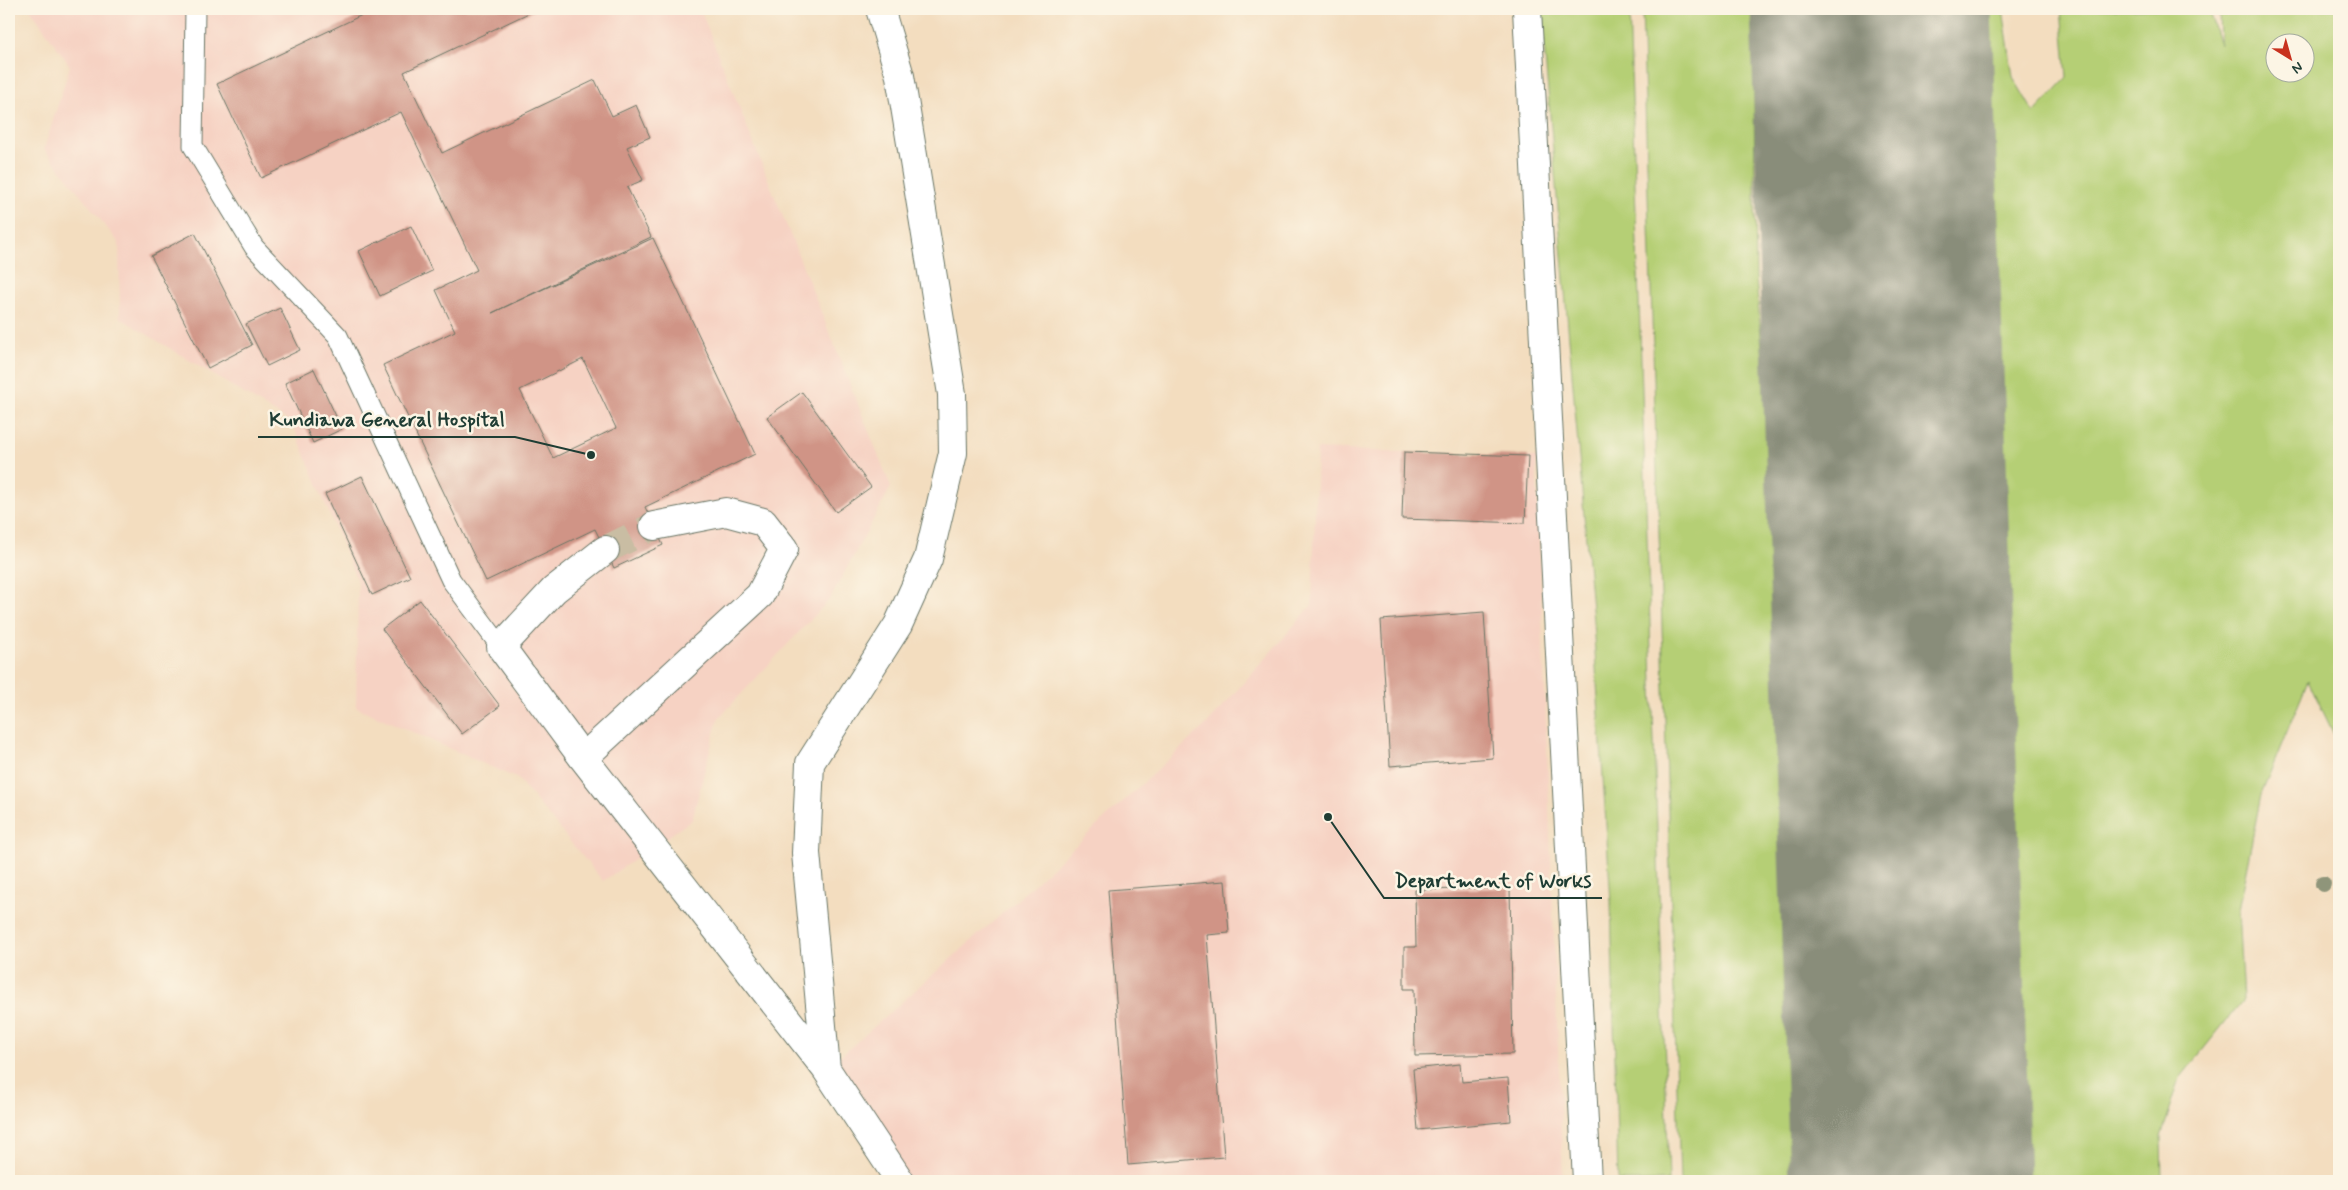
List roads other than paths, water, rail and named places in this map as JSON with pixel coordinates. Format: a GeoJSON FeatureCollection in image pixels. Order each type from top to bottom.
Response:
{"type":"FeatureCollection","features":[{"type":"Feature","properties":{"kind":"street"},"geometry":{"type":"LineString","coordinates":[[826,1069],[806,853],[810,763],[902,617],[928,559],[953,453],[952,394],[902,86],[880,9]]}},
{"type":"Feature","properties":{"kind":"street"},"geometry":{"type":"LineString","coordinates":[[1527,9],[1587,1181]]}},
{"type":"Feature","properties":{"kind":"street"},"geometry":{"type":"LineString","coordinates":[[583,758],[760,595],[784,549],[763,522],[726,512],[654,526]]}},
{"type":"Feature","properties":{"kind":"street"},"geometry":{"type":"LineString","coordinates":[[605,550],[554,590],[501,647],[583,758],[826,1069],[900,1181]]}},
{"type":"Feature","properties":{"kind":"lane"},"geometry":{"type":"LineString","coordinates":[[195,9],[193,146],[254,247],[338,336],[451,580],[501,647]]}},
{"type":"Feature","properties":{"kind":"tunnel"},"geometry":{"type":"LineString","coordinates":[[605,550],[654,526]]}},
{"type":"Feature","properties":{"kind":"place","name":"Kundiawa General Hospital"},"geometry":{"type":"Point","coordinates":[591,455]}},
{"type":"Feature","properties":{"kind":"place","name":"Department of Works"},"geometry":{"type":"Point","coordinates":[1328,817]}}]}
